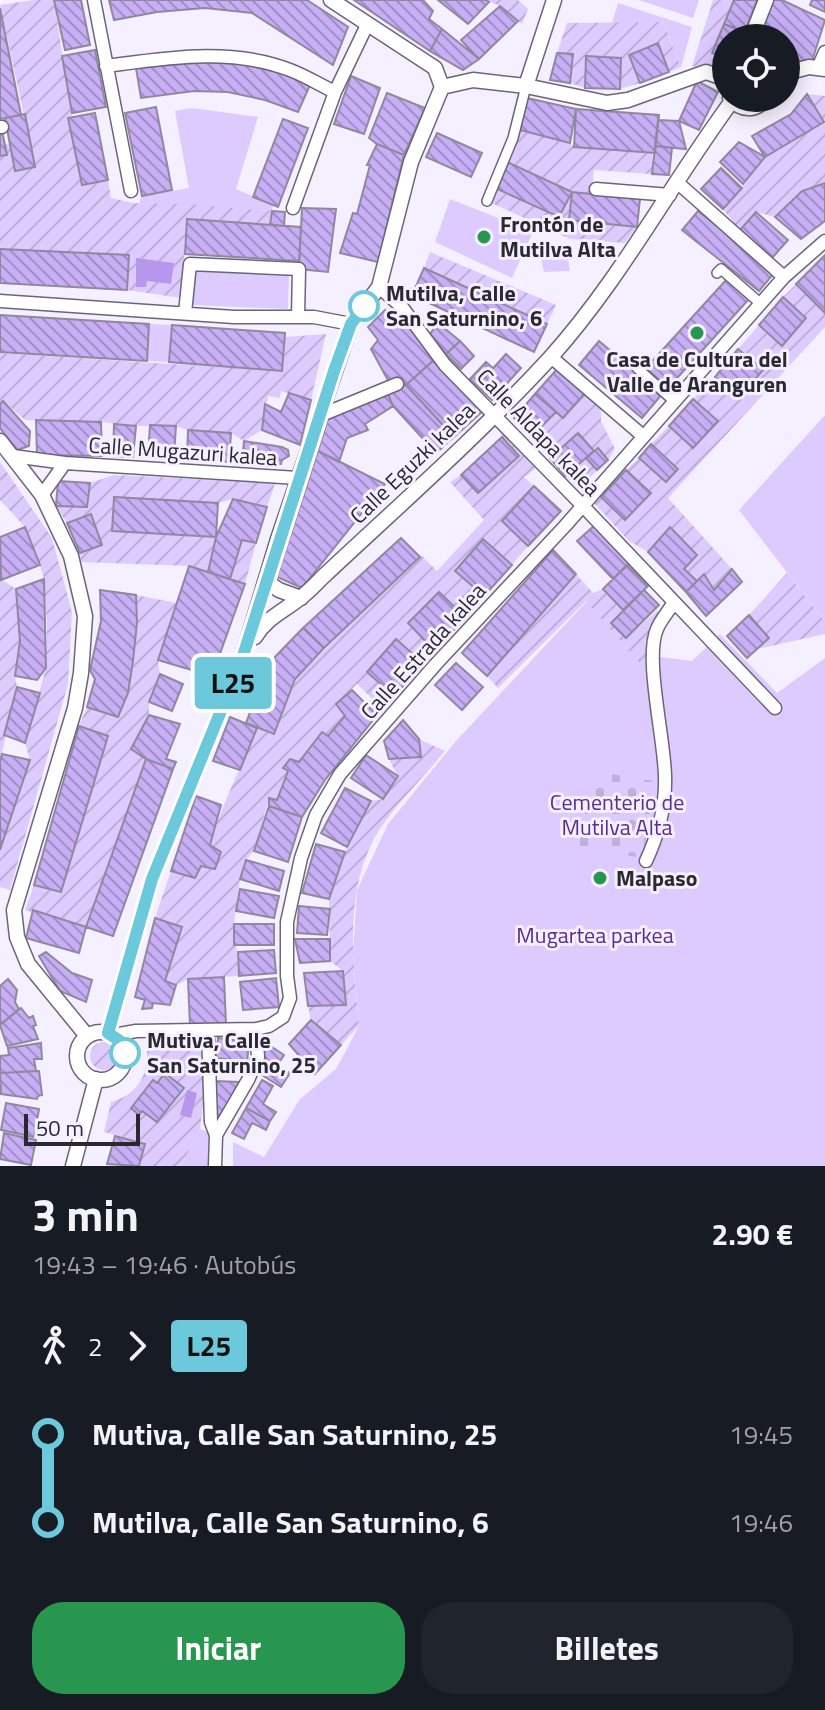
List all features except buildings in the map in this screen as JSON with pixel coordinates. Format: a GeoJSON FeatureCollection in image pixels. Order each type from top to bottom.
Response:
{"type":"FeatureCollection","features":[{"type":"Feature","properties":{"kind":"street"},"geometry":{"type":"LineString","coordinates":[[94,0],[131,191]]}},
{"type":"Feature","properties":{"kind":"street"},"geometry":{"type":"LineString","coordinates":[[111,1034],[152,879],[241,662],[298,478],[351,324],[379,287],[411,162],[442,87],[435,68],[331,0]]}},
{"type":"Feature","properties":{"kind":"street"},"geometry":{"type":"LineString","coordinates":[[757,24],[766,0]]}},
{"type":"Feature","properties":{"kind":"street"},"geometry":{"type":"LineString","coordinates":[[487,201],[513,138],[549,3]]}},
{"type":"Feature","properties":{"kind":"street"},"geometry":{"type":"LineString","coordinates":[[293,208],[335,92],[367,25]]}},
{"type":"Feature","properties":{"kind":"street"},"geometry":{"type":"LineString","coordinates":[[800,69],[822,68],[825,52]]}},
{"type":"Feature","properties":{"kind":"street"},"geometry":{"type":"LineString","coordinates":[[106,66],[183,56],[236,57],[289,69],[335,92]]}},
{"type":"Feature","properties":{"kind":"street"},"geometry":{"type":"LineString","coordinates":[[442,87],[473,80],[526,86],[607,103],[628,100],[706,72],[712,74]]}},
{"type":"Feature","properties":{"kind":"street","name":"Calle Eguzki kalea"},"geometry":{"type":"LineString","coordinates":[[241,662],[263,623],[301,598],[551,357],[621,269],[723,112]]}},
{"type":"Feature","properties":{"kind":"street"},"geometry":{"type":"LineString","coordinates":[[596,189],[674,189],[784,277]]}},
{"type":"Feature","properties":{"kind":"street","name":"Calle Estrada kalea"},"geometry":{"type":"LineString","coordinates":[[256,1029],[269,1026],[283,1017],[290,998],[287,922],[301,858],[316,815],[340,774],[760,303],[825,241]]}},
{"type":"Feature","properties":{"kind":"street"},"geometry":{"type":"LineString","coordinates":[[185,313],[190,264],[299,269],[298,317]]}},
{"type":"Feature","properties":{"kind":"street"},"geometry":{"type":"LineString","coordinates":[[717,273],[721,269],[760,303]]}},
{"type":"Feature","properties":{"kind":"street","name":"Calle Aldapa kalea"},"geometry":{"type":"LineString","coordinates":[[379,287],[402,307],[445,365],[775,708]]}},
{"type":"Feature","properties":{"kind":"street"},"geometry":{"type":"LineString","coordinates":[[0,301],[185,313],[314,317],[351,324]]}},
{"type":"Feature","properties":{"kind":"street"},"geometry":{"type":"LineString","coordinates":[[551,357],[643,436]]}},
{"type":"Feature","properties":{"kind":"street"},"geometry":{"type":"LineString","coordinates":[[639,363],[637,368],[674,401]]}},
{"type":"Feature","properties":{"kind":"street"},"geometry":{"type":"LineString","coordinates":[[319,416],[397,384]]}},
{"type":"Feature","properties":{"kind":"street"},"geometry":{"type":"LineString","coordinates":[[0,441],[42,495],[71,556],[85,616],[75,708],[21,878],[14,910],[17,937],[28,964],[87,1036]]}},
{"type":"Feature","properties":{"kind":"street","name":"Calle Mugazuri kalea"},"geometry":{"type":"LineString","coordinates":[[13,456],[65,463],[298,478]]}},
{"type":"Feature","properties":{"kind":"street","name":"Calle Mugazuri kalea"},"geometry":{"type":"LineString","coordinates":[[42,495],[65,463]]}},
{"type":"Feature","properties":{"kind":"street"},"geometry":{"type":"LineString","coordinates":[[267,582],[301,598]]}},
{"type":"Feature","properties":{"kind":"street"},"geometry":{"type":"LineString","coordinates":[[646,861],[660,830],[666,779],[653,673],[653,646],[656,630],[674,602]]}},
{"type":"Feature","properties":{"kind":"street"},"geometry":{"type":"LineString","coordinates":[[111,1034],[124,1047],[122,1069],[110,1078],[96,1079],[83,1071],[77,1057],[81,1042],[87,1036],[101,1032],[256,1029],[258,1057],[216,1135]]}},
{"type":"Feature","properties":{"kind":"street"},"geometry":{"type":"LineString","coordinates":[[208,1032],[211,1122],[216,1135],[215,1166]]}},
{"type":"Feature","properties":{"kind":"street"},"geometry":{"type":"LineString","coordinates":[[73,1166],[96,1079]]}},
{"type":"Feature","properties":{"kind":"green space"},"geometry":{"type":"Polygon","coordinates":[[[54,0],[82,185],[108,180],[111,198],[133,203],[272,211],[270,225],[187,219],[181,298],[127,290],[128,255],[0,249],[0,156],[7,154],[5,144],[10,144],[16,171],[35,166],[0,5],[54,0]]]}},
{"type":"Feature","properties":{"kind":"green space"},"geometry":{"type":"Polygon","coordinates":[[[486,0],[518,0],[528,9],[522,24],[500,6],[486,0]]]}},
{"type":"Feature","properties":{"kind":"green space"},"geometry":{"type":"Polygon","coordinates":[[[639,0],[699,0],[693,18],[639,0]]]}},
{"type":"Feature","properties":{"kind":"green space"},"geometry":{"type":"Polygon","coordinates":[[[713,0],[734,0],[724,24],[712,24],[712,69],[692,66],[713,0]]]}},
{"type":"Feature","properties":{"kind":"green space"},"geometry":{"type":"Polygon","coordinates":[[[618,3],[692,27],[681,67],[663,22],[612,23],[618,3]]]}},
{"type":"Feature","properties":{"kind":"green space"},"geometry":{"type":"Polygon","coordinates":[[[663,22],[681,67],[669,72],[658,44],[629,55],[640,83],[620,89],[621,58],[587,56],[585,88],[570,83],[573,54],[557,53],[567,23],[663,22]]]}},
{"type":"Feature","properties":{"kind":"green space"},"geometry":{"type":"Polygon","coordinates":[[[807,94],[825,96],[825,183],[802,191],[775,217],[756,212],[740,230],[723,209],[765,157],[823,122],[807,94]]]}},
{"type":"Feature","properties":{"kind":"green space"},"geometry":{"type":"Polygon","coordinates":[[[192,108],[258,117],[236,189],[273,205],[272,211],[139,203],[142,196],[189,188],[175,111],[192,108]]]}},
{"type":"Feature","properties":{"kind":"green space"},"geometry":{"type":"Polygon","coordinates":[[[520,130],[570,143],[574,147],[652,153],[652,174],[594,170],[592,194],[572,192],[505,161],[520,130]]]}},
{"type":"Feature","properties":{"kind":"green space"},"geometry":{"type":"Polygon","coordinates":[[[493,187],[559,217],[572,192],[569,220],[637,227],[625,243],[570,239],[487,201],[493,187]]]}},
{"type":"Feature","properties":{"kind":"green space","name":"Frontón de Mutilva Alta"},"geometry":{"type":"Polygon","coordinates":[[[450,199],[533,232],[512,278],[435,242],[450,199]]]}},
{"type":"Feature","properties":{"kind":"green space"},"geometry":{"type":"Polygon","coordinates":[[[558,251],[568,259],[570,271],[544,272],[540,254],[558,251]]]}},
{"type":"Feature","properties":{"kind":"green space"},"geometry":{"type":"Polygon","coordinates":[[[430,252],[556,305],[547,324],[424,268],[430,252]]]}},
{"type":"Feature","properties":{"kind":"green space"},"geometry":{"type":"Polygon","coordinates":[[[194,271],[289,275],[288,309],[192,305],[194,271]]]}},
{"type":"Feature","properties":{"kind":"green space"},"geometry":{"type":"Polygon","coordinates":[[[796,284],[825,313],[825,327],[668,498],[732,569],[714,590],[704,575],[697,581],[684,569],[697,555],[671,527],[648,552],[629,541],[594,503],[601,497],[625,520],[650,493],[626,470],[639,458],[666,482],[678,468],[651,444],[669,426],[694,448],[718,421],[693,399],[715,377],[739,398],[738,349],[759,325],[783,345],[806,318],[783,297],[796,284]]]}},
{"type":"Feature","properties":{"kind":"green space"},"geometry":{"type":"Polygon","coordinates":[[[149,324],[172,325],[169,362],[147,361],[149,324]]]}},
{"type":"Feature","properties":{"kind":"green space"},"geometry":{"type":"Polygon","coordinates":[[[326,334],[311,400],[281,391],[280,398],[268,396],[262,430],[244,441],[231,433],[188,430],[176,426],[25,420],[3,401],[0,404],[0,353],[281,371],[285,337],[326,334]]]}},
{"type":"Feature","properties":{"kind":"green space"},"geometry":{"type":"Polygon","coordinates":[[[585,393],[601,400],[601,421],[615,449],[608,460],[598,448],[553,459],[532,436],[556,412],[563,418],[585,393]]]}},
{"type":"Feature","properties":{"kind":"green space"},"geometry":{"type":"Polygon","coordinates":[[[825,415],[825,622],[739,510],[825,415]]]}},
{"type":"Feature","properties":{"kind":"green space"},"geometry":{"type":"Polygon","coordinates":[[[502,432],[536,468],[524,477],[534,486],[502,521],[528,546],[512,565],[483,540],[456,571],[484,596],[466,618],[439,592],[434,650],[384,710],[357,684],[337,704],[345,716],[328,736],[321,733],[299,762],[290,759],[284,768],[288,771],[277,800],[269,799],[254,851],[246,860],[240,879],[234,924],[239,976],[188,979],[176,985],[165,981],[182,927],[155,918],[171,871],[194,878],[201,866],[215,869],[221,852],[210,845],[257,728],[274,735],[295,679],[420,557],[437,571],[484,520],[450,482],[461,475],[479,493],[518,456],[502,437],[502,432]]]}},
{"type":"Feature","properties":{"kind":"green space"},"geometry":{"type":"Polygon","coordinates":[[[586,458],[597,470],[583,486],[574,484],[565,476],[586,458]]]}},
{"type":"Feature","properties":{"kind":"green space"},"geometry":{"type":"Polygon","coordinates":[[[0,462],[52,538],[72,612],[68,684],[10,890],[0,887],[0,850],[30,760],[25,743],[46,668],[47,625],[40,565],[25,527],[0,500],[0,462]]]}},
{"type":"Feature","properties":{"kind":"green space"},"geometry":{"type":"Polygon","coordinates":[[[114,475],[275,483],[267,507],[233,499],[218,503],[113,498],[112,531],[216,537],[208,572],[189,566],[81,562],[80,553],[102,545],[91,514],[67,523],[56,506],[87,507],[90,483],[114,475]]]}},
{"type":"Feature","properties":{"kind":"green space"},"geometry":{"type":"Polygon","coordinates":[[[242,540],[256,543],[245,584],[230,579],[242,540]]]}},
{"type":"Feature","properties":{"kind":"green space"},"geometry":{"type":"Polygon","coordinates":[[[787,573],[825,622],[825,634],[757,649],[769,638],[749,615],[787,573]]]}},
{"type":"Feature","properties":{"kind":"green space"},"geometry":{"type":"Polygon","coordinates":[[[576,574],[593,593],[603,589],[623,610],[611,623],[626,638],[658,610],[644,668],[586,601],[498,688],[487,676],[576,574]]]}},
{"type":"Feature","properties":{"kind":"green space"},"geometry":{"type":"Polygon","coordinates":[[[0,576],[16,589],[20,641],[15,676],[17,687],[0,762],[0,576]]]}},
{"type":"Feature","properties":{"kind":"green space"},"geometry":{"type":"Polygon","coordinates":[[[136,595],[177,603],[158,660],[160,674],[149,702],[149,715],[131,749],[146,759],[86,927],[25,910],[34,885],[61,892],[108,736],[79,726],[87,707],[118,717],[134,657],[136,595]]]}},
{"type":"Feature","properties":{"kind":"green space","name":"Mugartea parkea"},"geometry":{"type":"Polygon","coordinates":[[[588,600],[637,654],[692,661],[720,634],[777,693],[825,658],[825,1166],[233,1166],[233,1142],[264,1157],[300,1099],[336,1069],[359,1026],[353,953],[357,890],[388,824],[456,741],[588,600]]]}},
{"type":"Feature","properties":{"kind":"green space"},"geometry":{"type":"Polygon","coordinates":[[[419,739],[445,751],[386,820],[363,865],[357,887],[353,933],[359,1026],[341,1045],[311,1020],[308,1006],[346,1005],[343,971],[330,961],[329,899],[345,852],[371,801],[383,799],[398,777],[389,759],[420,757],[419,739]]]}},
{"type":"Feature","properties":{"kind":"green space","name":"Cementerio de Mutilva Alta"},"geometry":{"type":"Polygon","coordinates":[[[591,771],[654,781],[643,858],[579,848],[591,771]]]}},
{"type":"Feature","properties":{"kind":"green space"},"geometry":{"type":"Polygon","coordinates":[[[146,1039],[200,1041],[204,1097],[200,1129],[181,1166],[139,1166],[145,1143],[104,1132],[111,1102],[131,1093],[142,1078],[147,1060],[146,1039]],[[165,1073],[157,1083],[153,1080],[131,1107],[139,1114],[184,1088],[165,1073]]]}},
{"type":"Feature","properties":{"kind":"green space"},"geometry":{"type":"Polygon","coordinates":[[[104,1042],[114,1046],[118,1056],[114,1066],[104,1070],[94,1066],[90,1056],[94,1046],[104,1042]]]}},
{"type":"Feature","properties":{"kind":"green space"},"geometry":{"type":"Polygon","coordinates":[[[200,1129],[216,1135],[215,1166],[181,1166],[200,1129]]]}},
{"type":"Feature","properties":{"kind":"shaded area"},"geometry":{"type":"Polygon","coordinates":[[[136,258],[174,263],[171,284],[147,281],[146,287],[136,287],[136,258]]]}},
{"type":"Feature","properties":{"kind":"shaded area"},"geometry":{"type":"Polygon","coordinates":[[[187,1090],[197,1093],[191,1118],[180,1115],[187,1090]]]}},
{"type":"Feature","properties":{"kind":"bus line","name":"L25"},"geometry":{"type":"LineString","coordinates":[[125,1053],[120,1041],[108,1033],[152,879],[241,662],[334,371],[351,324],[364,306]]}},
{"type":"Feature","properties":{"kind":"place","name":"Frontón de Mutilva Alta"},"geometry":{"type":"Point","coordinates":[484,237]}},
{"type":"Feature","properties":{"kind":"place","name":"Mutilva, Calle San Saturnino, 6"},"geometry":{"type":"Point","coordinates":[364,306]}},
{"type":"Feature","properties":{"kind":"place","name":"Casa de Cultura del Valle de Aranguren"},"geometry":{"type":"Point","coordinates":[697,333]}},
{"type":"Feature","properties":{"kind":"place","name":"Malpaso"},"geometry":{"type":"Point","coordinates":[600,878]}},
{"type":"Feature","properties":{"kind":"place","name":"Mutiva, Calle San Saturnino, 25"},"geometry":{"type":"Point","coordinates":[125,1053]}}]}
